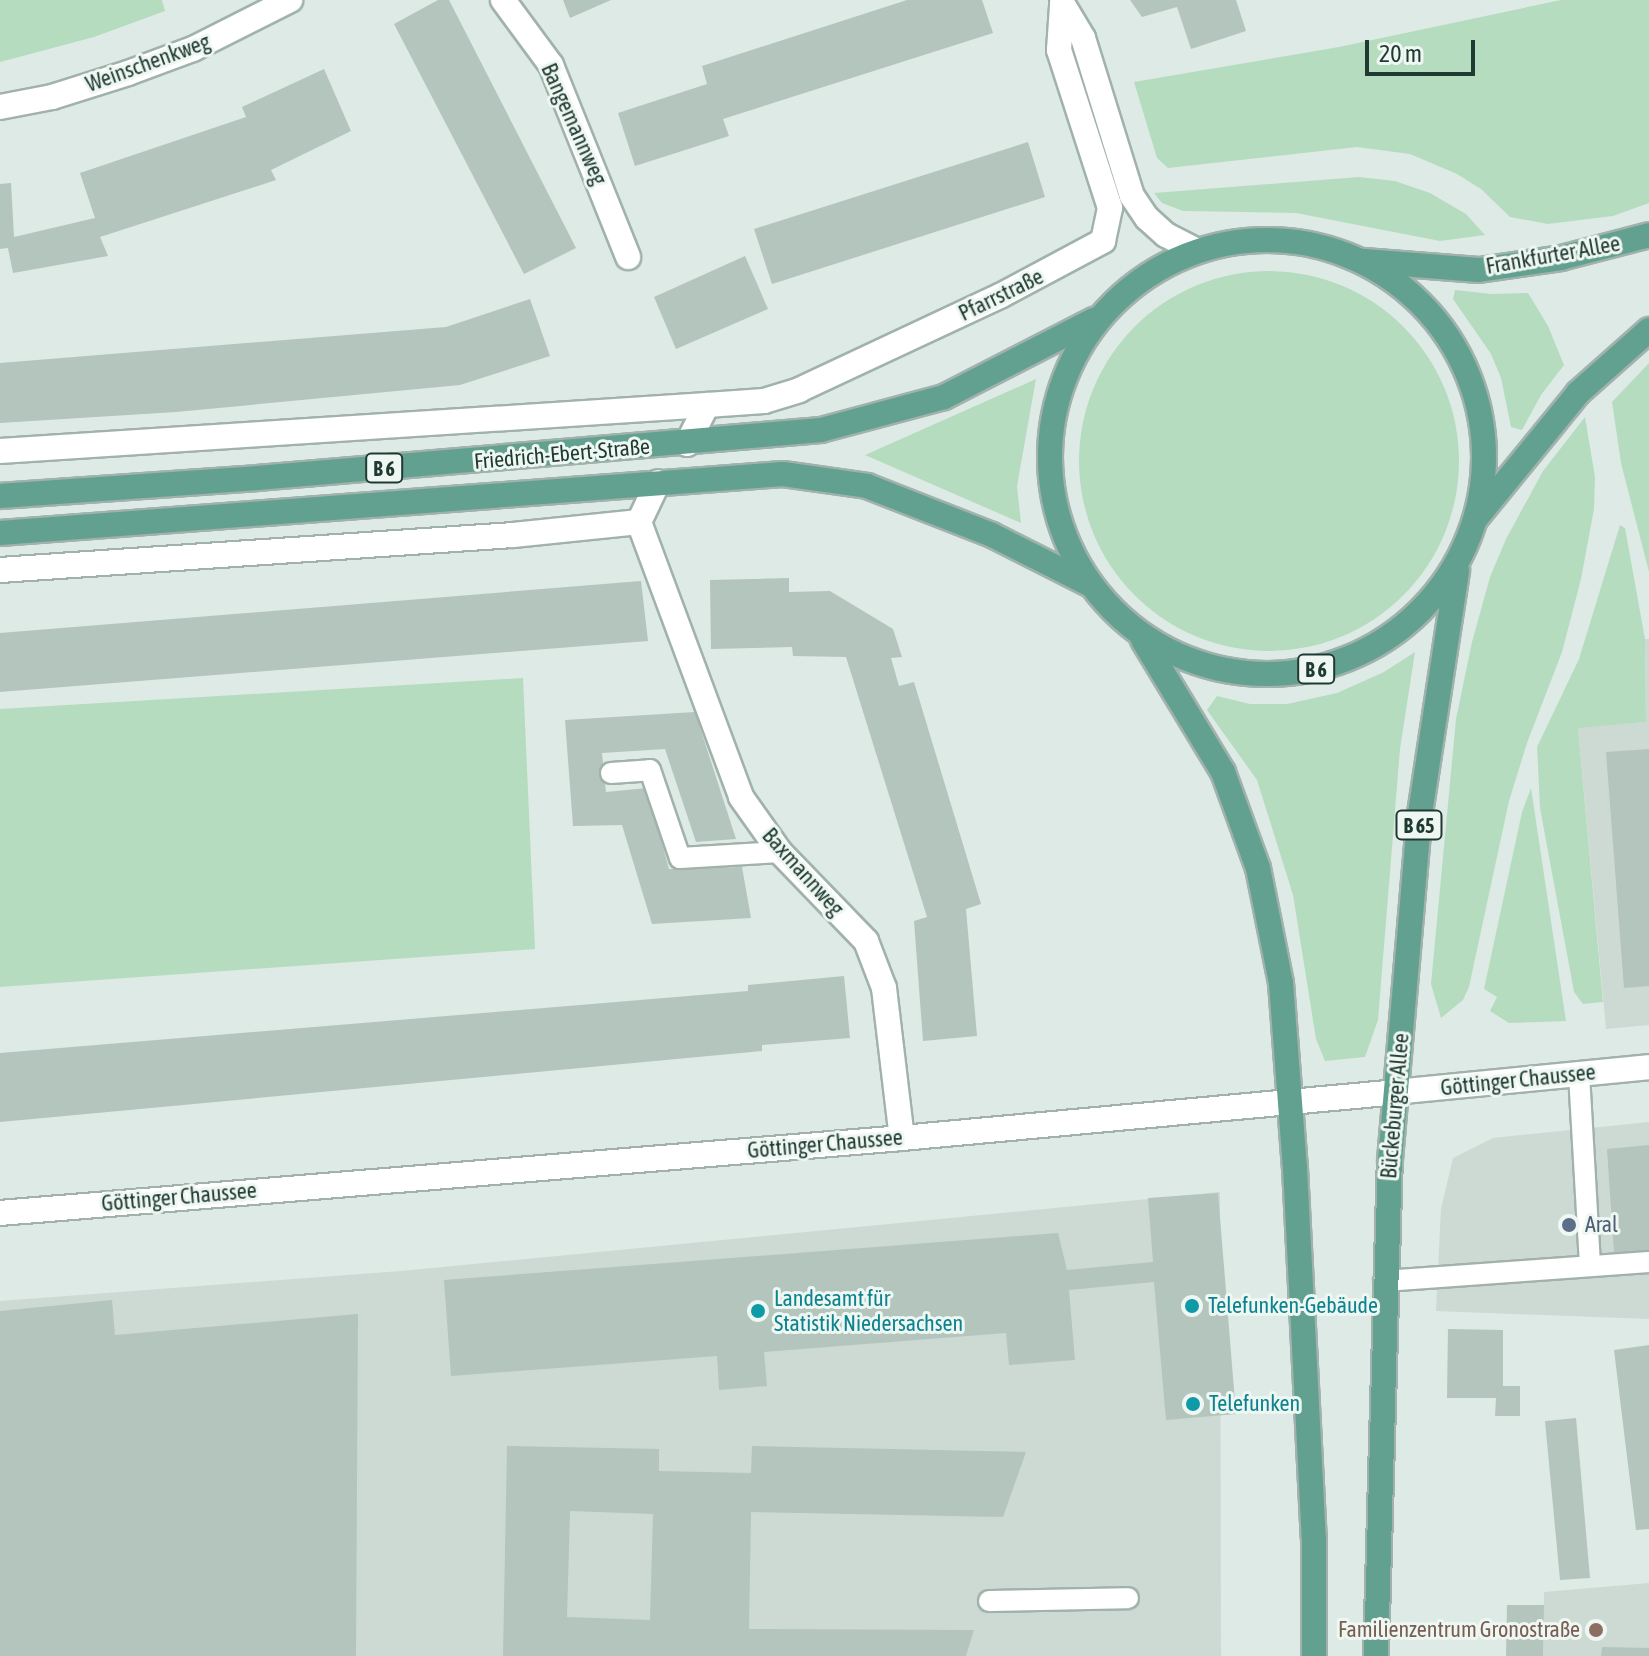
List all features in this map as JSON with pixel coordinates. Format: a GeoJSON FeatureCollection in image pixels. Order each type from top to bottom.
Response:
{"type":"FeatureCollection","features":[{"type":"Feature","properties":{"kind":"main road","name":"Frankfurter Allee"},"geometry":{"type":"LineString","coordinates":[[1359,260],[1479,270],[1561,258],[1649,235]]}},
{"type":"Feature","properties":{"kind":"main road","name":"B 6"},"geometry":{"type":"LineString","coordinates":[[1279,239],[1320,246],[1359,260],[1397,283],[1424,308],[1461,362],[1473,389],[1482,432],[1483,476],[1475,519],[1459,560],[1438,592],[1409,622],[1352,657],[1297,673],[1256,675],[1214,669],[1176,655],[1140,634],[1109,608],[1070,550],[1049,470],[1051,429],[1060,389],[1077,351],[1100,317],[1128,289],[1161,267],[1197,251],[1238,241],[1279,239]]}},
{"type":"Feature","properties":{"kind":"main road","name":"Friedrich-Ebert-Straße"},"geometry":{"type":"LineString","coordinates":[[0,496],[687,444],[821,430],[882,417],[944,397],[986,379],[1100,317]]}},
{"type":"Feature","properties":{"kind":"main road","name":"B 6"},"geometry":{"type":"LineString","coordinates":[[1475,519],[1578,393],[1649,330]]}},
{"type":"Feature","properties":{"kind":"main road","name":"Friedrich-Ebert-Straße"},"geometry":{"type":"LineString","coordinates":[[0,533],[783,474],[867,486],[992,535],[1091,585]]}},
{"type":"Feature","properties":{"kind":"main road","name":"Bückeburger Allee"},"geometry":{"type":"LineString","coordinates":[[1376,1656],[1384,1281],[1395,1092],[1419,820],[1459,560]]}},
{"type":"Feature","properties":{"kind":"main road"},"geometry":{"type":"LineString","coordinates":[[1140,634],[1223,772],[1258,868],[1281,983],[1314,1538],[1314,1656]]}},
{"type":"Feature","properties":{"kind":"street","name":"Weinschenkweg"},"geometry":{"type":"LineString","coordinates":[[0,107],[52,97],[128,73],[193,49],[290,0]]}},
{"type":"Feature","properties":{"kind":"street","name":"Bangemannweg"},"geometry":{"type":"LineString","coordinates":[[503,0],[551,65],[628,257]]}},
{"type":"Feature","properties":{"kind":"street","name":"Pfarrstraße"},"geometry":{"type":"LineString","coordinates":[[1061,3],[1083,38],[1132,196],[1147,218],[1166,235],[1197,251]]}},
{"type":"Feature","properties":{"kind":"street","name":"Pfarrstraße"},"geometry":{"type":"LineString","coordinates":[[707,405],[764,401],[799,390],[1000,296],[1103,241],[1110,208],[1059,50],[1061,3]]}},
{"type":"Feature","properties":{"kind":"street"},"geometry":{"type":"LineString","coordinates":[[687,444],[707,405]]}},
{"type":"Feature","properties":{"kind":"street","name":"Friedrich-Ebert-Straße"},"geometry":{"type":"LineString","coordinates":[[0,451],[707,405]]}},
{"type":"Feature","properties":{"kind":"street","name":"Friedrich-Ebert-Straße"},"geometry":{"type":"LineString","coordinates":[[639,522],[658,482]]}},
{"type":"Feature","properties":{"kind":"street"},"geometry":{"type":"LineString","coordinates":[[0,570],[513,535],[639,522]]}},
{"type":"Feature","properties":{"kind":"street","name":"Baxmannweg"},"geometry":{"type":"LineString","coordinates":[[639,522],[741,797],[780,852],[866,941],[884,988],[902,1138]]}},
{"type":"Feature","properties":{"kind":"street","name":"Göttinger Chaussee"},"geometry":{"type":"LineString","coordinates":[[0,1213],[902,1138],[1649,1067]]}},
{"type":"Feature","properties":{"kind":"lane"},"geometry":{"type":"LineString","coordinates":[[611,773],[650,770],[680,858],[780,852]]}},
{"type":"Feature","properties":{"kind":"lane"},"geometry":{"type":"LineString","coordinates":[[1579,1074],[1590,1266]]}},
{"type":"Feature","properties":{"kind":"lane"},"geometry":{"type":"LineString","coordinates":[[1384,1281],[1649,1262]]}},
{"type":"Feature","properties":{"kind":"lane"},"geometry":{"type":"LineString","coordinates":[[989,1601],[1128,1598]]}},
{"type":"Feature","properties":{"kind":"shaded area"},"geometry":{"type":"Polygon","coordinates":[[[1645,639],[1649,639],[1649,1025],[1606,1029],[1578,727],[1646,722],[1645,639]]]}},
{"type":"Feature","properties":{"kind":"shaded area"},"geometry":{"type":"Polygon","coordinates":[[[1649,1122],[1649,1319],[1436,1311],[1441,1209],[1453,1158],[1493,1138],[1649,1122]]]}},
{"type":"Feature","properties":{"kind":"shaded area"},"geometry":{"type":"Polygon","coordinates":[[[1220,1192],[1221,1656],[0,1656],[0,1301],[401,1271],[1220,1192]]]}},
{"type":"Feature","properties":{"kind":"shaded area","name":"Familienzentrum Gronostraße"},"geometry":{"type":"Polygon","coordinates":[[[1649,1583],[1649,1656],[1543,1656],[1544,1592],[1649,1583]]]}},
{"type":"Feature","properties":{"kind":"green space"},"geometry":{"type":"Polygon","coordinates":[[[0,0],[162,0],[165,11],[94,37],[0,62],[0,0]]]}},
{"type":"Feature","properties":{"kind":"green space"},"geometry":{"type":"Polygon","coordinates":[[[1561,0],[1649,0],[1649,203],[1613,216],[1548,224],[1510,217],[1481,189],[1457,174],[1410,154],[1357,147],[1168,168],[1157,158],[1134,82],[1339,47],[1561,0]]]}},
{"type":"Feature","properties":{"kind":"green space"},"geometry":{"type":"Polygon","coordinates":[[[1359,177],[1395,181],[1430,193],[1466,214],[1485,235],[1440,241],[1296,213],[1183,211],[1162,203],[1154,193],[1359,177]]]}},
{"type":"Feature","properties":{"kind":"green space"},"geometry":{"type":"Polygon","coordinates":[[[1269,271],[1306,274],[1342,285],[1375,303],[1404,326],[1427,355],[1445,388],[1456,424],[1459,461],[1456,498],[1445,534],[1427,567],[1404,596],[1375,619],[1342,637],[1306,648],[1269,651],[1232,648],[1196,637],[1163,619],[1134,596],[1111,567],[1093,534],[1082,498],[1079,461],[1082,424],[1093,388],[1111,355],[1134,326],[1163,303],[1196,285],[1232,274],[1269,271]]]}},
{"type":"Feature","properties":{"kind":"green space"},"geometry":{"type":"Polygon","coordinates":[[[1455,290],[1492,294],[1528,293],[1548,326],[1564,365],[1541,395],[1522,430],[1511,427],[1501,378],[1491,354],[1453,299],[1455,290]]]}},
{"type":"Feature","properties":{"kind":"green space"},"geometry":{"type":"Polygon","coordinates":[[[1649,363],[1649,572],[1621,463],[1612,402],[1649,363]]]}},
{"type":"Feature","properties":{"kind":"green space"},"geometry":{"type":"Polygon","coordinates":[[[1036,379],[1017,486],[1021,523],[865,455],[1036,379]]]}},
{"type":"Feature","properties":{"kind":"green space"},"geometry":{"type":"Polygon","coordinates":[[[1585,417],[1595,477],[1594,509],[1581,579],[1562,652],[1527,743],[1509,801],[1469,987],[1463,1000],[1441,1018],[1431,984],[1456,719],[1472,642],[1490,577],[1506,539],[1543,471],[1585,417]]]}},
{"type":"Feature","properties":{"kind":"green space"},"geometry":{"type":"Polygon","coordinates":[[[1620,525],[1625,528],[1645,639],[1646,722],[1578,728],[1603,1002],[1583,1004],[1574,992],[1540,808],[1537,747],[1579,659],[1620,525]]]}},
{"type":"Feature","properties":{"kind":"green space"},"geometry":{"type":"Polygon","coordinates":[[[1415,652],[1400,749],[1378,1020],[1365,1057],[1325,1061],[1316,1039],[1293,895],[1257,780],[1207,710],[1217,696],[1250,704],[1287,704],[1337,693],[1384,672],[1415,652]]]}},
{"type":"Feature","properties":{"kind":"green space"},"geometry":{"type":"Polygon","coordinates":[[[523,678],[535,949],[0,987],[0,709],[523,678]]]}},
{"type":"Feature","properties":{"kind":"green space"},"geometry":{"type":"Polygon","coordinates":[[[1531,788],[1566,1021],[1509,1023],[1490,1011],[1497,997],[1484,989],[1522,812],[1531,788]]]}},
{"type":"Feature","properties":{"kind":"building"},"geometry":{"type":"Polygon","coordinates":[[[438,0],[449,0],[576,248],[524,274],[394,24],[438,0]]]}},
{"type":"Feature","properties":{"kind":"building"},"geometry":{"type":"Polygon","coordinates":[[[563,0],[611,0],[570,18],[563,0]]]}},
{"type":"Feature","properties":{"kind":"building"},"geometry":{"type":"Polygon","coordinates":[[[907,0],[982,0],[993,33],[723,119],[729,136],[635,166],[618,113],[707,84],[702,66],[907,0]]]}},
{"type":"Feature","properties":{"kind":"building"},"geometry":{"type":"Polygon","coordinates":[[[1130,0],[1236,0],[1246,31],[1191,49],[1177,7],[1142,17],[1130,0]]]}},
{"type":"Feature","properties":{"kind":"building"},"geometry":{"type":"Polygon","coordinates":[[[324,69],[351,131],[271,170],[276,180],[100,237],[108,256],[13,273],[8,248],[0,249],[0,184],[11,183],[14,237],[95,218],[80,173],[246,117],[242,107],[324,69]]]}},
{"type":"Feature","properties":{"kind":"building"},"geometry":{"type":"Polygon","coordinates":[[[1028,142],[1045,197],[772,284],[754,229],[1028,142]]]}},
{"type":"Feature","properties":{"kind":"building"},"geometry":{"type":"Polygon","coordinates":[[[745,256],[768,309],[676,349],[654,297],[745,256]]]}},
{"type":"Feature","properties":{"kind":"building"},"geometry":{"type":"Polygon","coordinates":[[[530,299],[550,356],[460,385],[176,412],[0,423],[0,363],[446,327],[530,299]]]}},
{"type":"Feature","properties":{"kind":"building"},"geometry":{"type":"Polygon","coordinates":[[[789,578],[789,592],[830,591],[893,629],[902,657],[891,658],[899,686],[914,682],[981,904],[966,909],[977,1036],[923,1041],[914,921],[927,917],[846,657],[793,656],[792,647],[711,649],[710,580],[789,578]]]}},
{"type":"Feature","properties":{"kind":"building"},"geometry":{"type":"Polygon","coordinates":[[[641,581],[648,641],[0,692],[0,633],[641,581]]]}},
{"type":"Feature","properties":{"kind":"building"},"geometry":{"type":"Polygon","coordinates":[[[695,712],[736,839],[696,842],[665,749],[602,753],[606,792],[647,788],[669,869],[742,867],[751,918],[652,924],[622,825],[573,826],[565,720],[695,712]]]}},
{"type":"Feature","properties":{"kind":"building"},"geometry":{"type":"Polygon","coordinates":[[[1649,749],[1649,986],[1624,988],[1606,752],[1649,749]]]}},
{"type":"Feature","properties":{"kind":"building"},"geometry":{"type":"Polygon","coordinates":[[[844,976],[850,1038],[762,1045],[762,1051],[0,1122],[0,1053],[748,991],[748,985],[844,976]]]}},
{"type":"Feature","properties":{"kind":"building"},"geometry":{"type":"Polygon","coordinates":[[[1649,1145],[1649,1250],[1614,1253],[1607,1149],[1649,1145]]]}},
{"type":"Feature","properties":{"kind":"building","name":"Landesamt für Statistik Niedersachsen"},"geometry":{"type":"Polygon","coordinates":[[[1218,1193],[1236,1414],[1166,1420],[1154,1282],[1069,1290],[1075,1360],[1009,1365],[1006,1333],[764,1352],[767,1386],[719,1390],[717,1356],[451,1376],[444,1280],[1058,1233],[1067,1270],[1153,1262],[1148,1198],[1218,1193]]]}},
{"type":"Feature","properties":{"kind":"building"},"geometry":{"type":"Polygon","coordinates":[[[112,1300],[115,1335],[358,1314],[356,1656],[0,1656],[0,1311],[112,1300]]]}},
{"type":"Feature","properties":{"kind":"building"},"geometry":{"type":"Polygon","coordinates":[[[1448,1329],[1503,1330],[1503,1386],[1520,1386],[1520,1416],[1495,1416],[1496,1398],[1447,1398],[1448,1329]]]}},
{"type":"Feature","properties":{"kind":"building"},"geometry":{"type":"Polygon","coordinates":[[[1649,1345],[1649,1529],[1636,1530],[1614,1350],[1649,1345]]]}},
{"type":"Feature","properties":{"kind":"building"},"geometry":{"type":"Polygon","coordinates":[[[1576,1418],[1590,1578],[1560,1580],[1545,1421],[1576,1418]]]}},
{"type":"Feature","properties":{"kind":"building"},"geometry":{"type":"Polygon","coordinates":[[[507,1446],[659,1449],[659,1471],[751,1473],[752,1446],[1026,1452],[1003,1517],[751,1512],[749,1629],[974,1630],[966,1656],[503,1656],[507,1446]],[[570,1511],[567,1617],[650,1620],[653,1514],[570,1511]]]}},
{"type":"Feature","properties":{"kind":"building"},"geometry":{"type":"Polygon","coordinates":[[[1507,1605],[1544,1605],[1543,1656],[1506,1656],[1507,1605]]]}},
{"type":"Feature","properties":{"kind":"building"},"geometry":{"type":"Polygon","coordinates":[[[1602,1647],[1649,1648],[1649,1656],[1601,1656],[1602,1647]]]}},
{"type":"Feature","properties":{"kind":"place","name":"Aral"},"geometry":{"type":"Point","coordinates":[1569,1225]}},
{"type":"Feature","properties":{"kind":"place","name":"Telefunken-Gebäude"},"geometry":{"type":"Point","coordinates":[1192,1306]}},
{"type":"Feature","properties":{"kind":"place","name":"Landesamt für Statistik Niedersachsen"},"geometry":{"type":"Point","coordinates":[758,1311]}},
{"type":"Feature","properties":{"kind":"place","name":"Telefunken"},"geometry":{"type":"Point","coordinates":[1193,1404]}},
{"type":"Feature","properties":{"kind":"place","name":"Familienzentrum Gronostraße"},"geometry":{"type":"Point","coordinates":[1596,1630]}}]}
